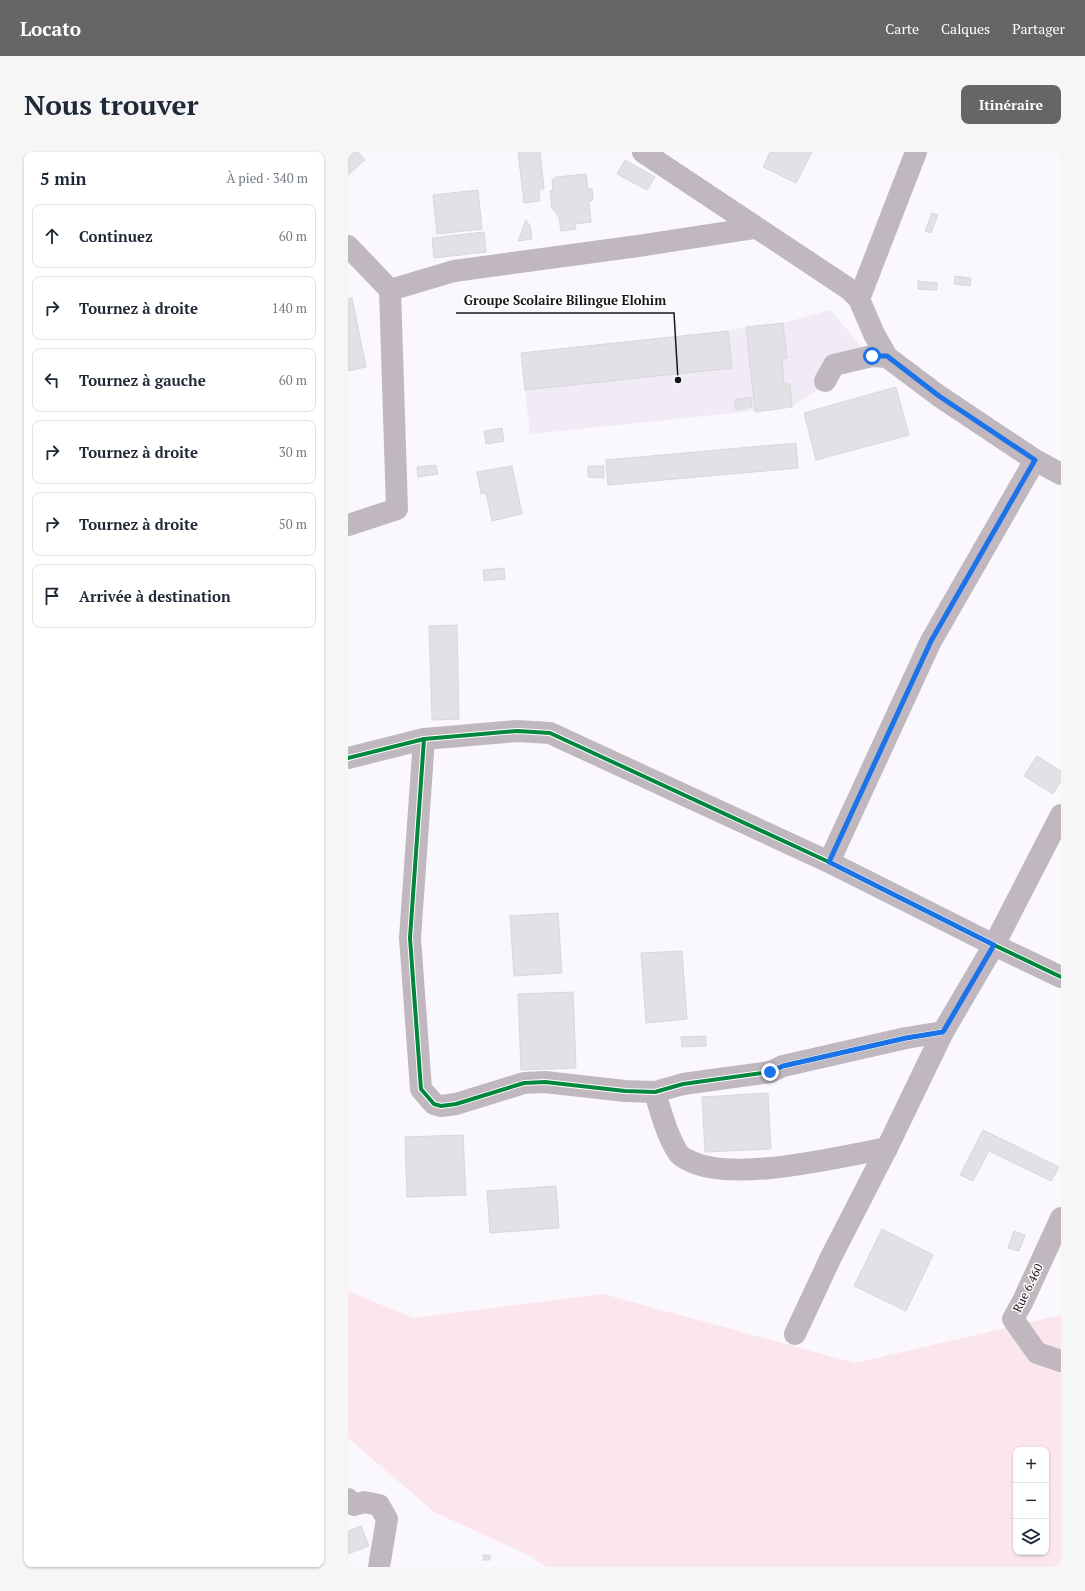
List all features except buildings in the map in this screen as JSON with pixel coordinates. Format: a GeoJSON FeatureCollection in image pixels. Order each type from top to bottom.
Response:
{"type":"FeatureCollection","features":[{"type":"Feature","properties":{"kind":"street"},"geometry":{"type":"LineString","coordinates":[[644,152],[679,174],[755,228],[831,277],[859,299],[874,334],[887,356],[939,396],[1035,460],[1061,474]]}},
{"type":"Feature","properties":{"kind":"street"},"geometry":{"type":"LineString","coordinates":[[859,299],[916,152]]}},
{"type":"Feature","properties":{"kind":"street"},"geometry":{"type":"LineString","coordinates":[[390,290],[454,271],[638,246],[755,228]]}},
{"type":"Feature","properties":{"kind":"street"},"geometry":{"type":"LineString","coordinates":[[348,246],[390,290],[397,509],[348,525]]}},
{"type":"Feature","properties":{"kind":"street"},"geometry":{"type":"LineString","coordinates":[[825,381],[834,365],[872,356],[887,356]]}},
{"type":"Feature","properties":{"kind":"street"},"geometry":{"type":"LineString","coordinates":[[829,862],[931,641],[1035,460]]}},
{"type":"Feature","properties":{"kind":"street"},"geometry":{"type":"LineString","coordinates":[[348,758],[424,739],[517,731],[550,733],[829,862],[1061,977]]}},
{"type":"Feature","properties":{"kind":"street"},"geometry":{"type":"LineString","coordinates":[[424,739],[410,938],[421,1089],[434,1104],[441,1106],[456,1104],[531,1083],[545,1082],[625,1091],[655,1092],[683,1084],[770,1072],[783,1066],[798,1062],[906,1038],[943,1032]]}},
{"type":"Feature","properties":{"kind":"street"},"geometry":{"type":"LineString","coordinates":[[795,1334],[831,1257],[887,1148],[943,1032],[994,945],[1061,815]]}},
{"type":"Feature","properties":{"kind":"street"},"geometry":{"type":"LineString","coordinates":[[655,1092],[662,1117],[680,1156],[700,1166],[729,1171],[796,1165],[887,1148]]}},
{"type":"Feature","properties":{"kind":"street","name":"Rue 6.460"},"geometry":{"type":"LineString","coordinates":[[1061,1218],[1023,1301],[1013,1318],[1037,1353],[1061,1361]]}},
{"type":"Feature","properties":{"kind":"street"},"geometry":{"type":"LineString","coordinates":[[348,1499],[354,1505],[364,1502],[379,1505],[387,1519],[379,1567]]}},
{"type":"Feature","properties":{"kind":"shaded area"},"geometry":{"type":"Polygon","coordinates":[[[831,310],[873,361],[847,370],[792,407],[530,434],[521,353],[728,331],[746,327],[783,323],[831,310]]]}},
{"type":"Feature","properties":{"kind":"shaded area"},"geometry":{"type":"Polygon","coordinates":[[[348,1291],[413,1318],[603,1294],[855,1363],[1061,1315],[1061,1567],[546,1567],[530,1556],[434,1512],[348,1438],[348,1291]]]}},
{"type":"Feature","properties":{"kind":"cycle path"},"geometry":{"type":"LineString","coordinates":[[348,758],[424,739],[517,731],[550,733],[829,862],[1061,977]]}},
{"type":"Feature","properties":{"kind":"cycle path"},"geometry":{"type":"LineString","coordinates":[[424,739],[410,938],[421,1089],[434,1104],[441,1106],[456,1104],[524,1083],[545,1082],[625,1091],[655,1092],[683,1084],[770,1072],[783,1066],[906,1038],[943,1032]]}},
{"type":"Feature","properties":{"kind":"place","name":"Groupe Scolaire Bilingue Elohim"},"geometry":{"type":"Point","coordinates":[678,380]}},
{"type":"Feature","properties":{"kind":"route"},"geometry":{"type":"LineString","coordinates":[[770,1072],[783,1066],[906,1038],[943,1032],[994,945],[829,862],[931,641],[1035,460],[939,396],[910,372],[887,356],[872,356]]}}]}
